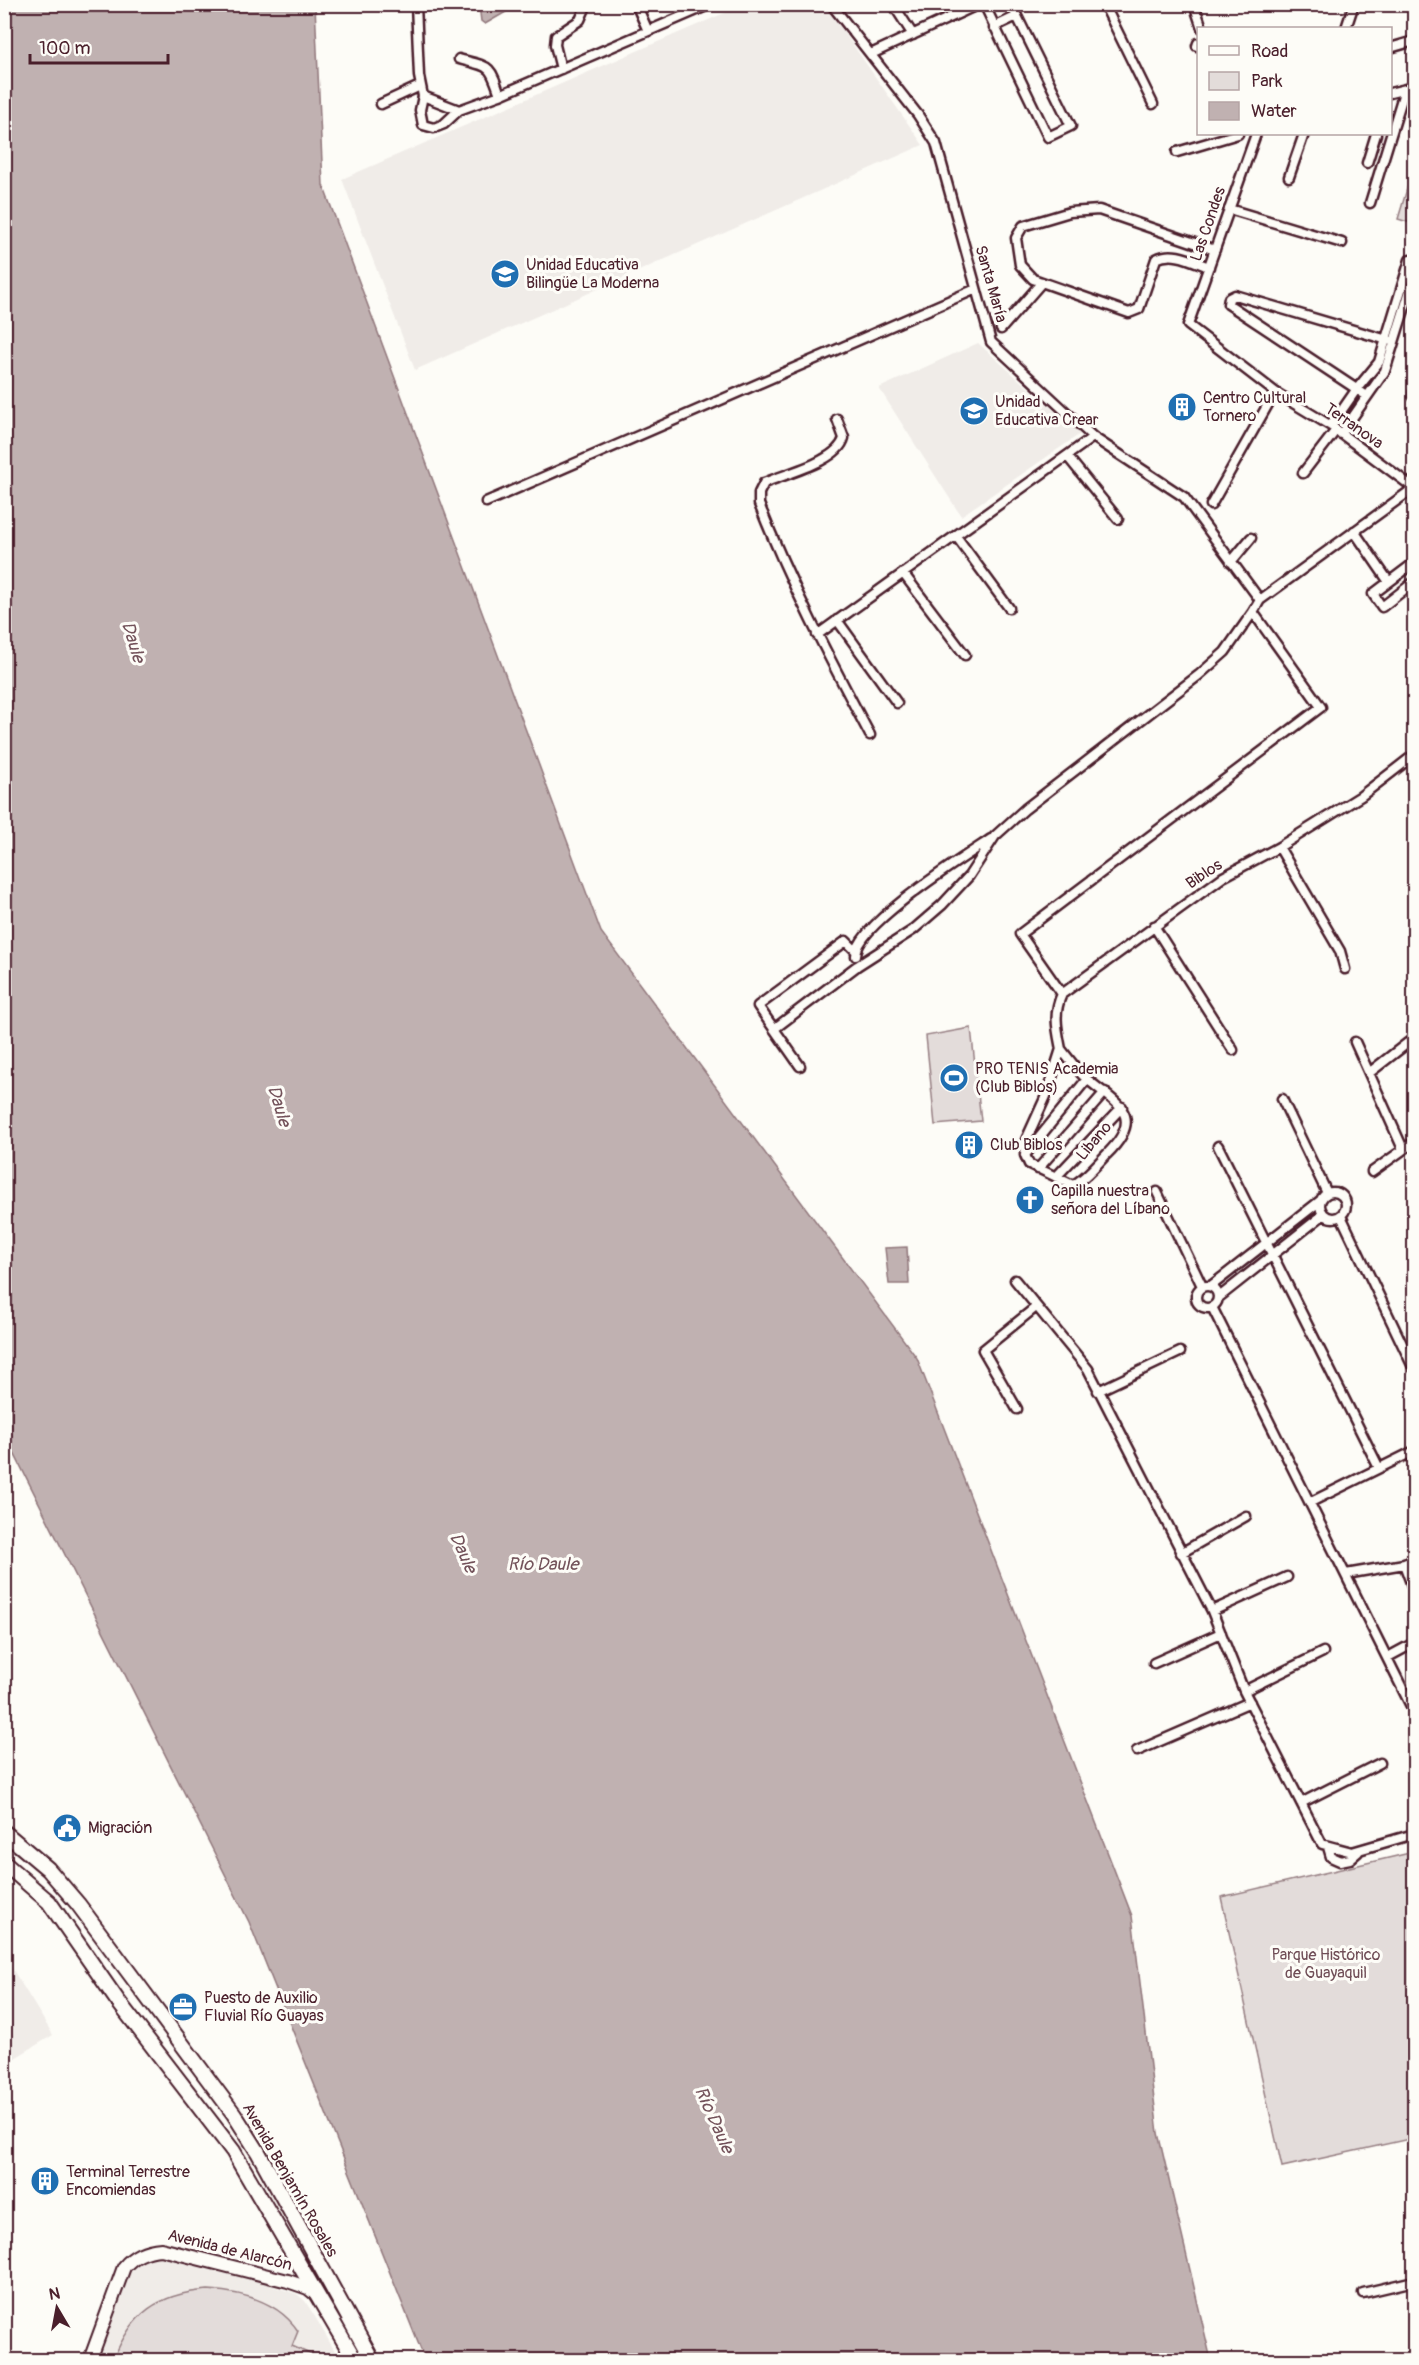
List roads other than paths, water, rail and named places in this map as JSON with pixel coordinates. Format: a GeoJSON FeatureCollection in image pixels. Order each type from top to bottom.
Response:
{"type":"FeatureCollection","features":[{"type":"Feature","properties":{"kind":"main road","name":"Avenida Benjamín Rosales"},"geometry":{"type":"LineString","coordinates":[[4,1832],[48,1869],[78,1904],[234,2114],[258,2152],[372,2361]]}},
{"type":"Feature","properties":{"kind":"main road","name":"Avenida Benjamín Rosales"},"geometry":{"type":"LineString","coordinates":[[4,1863],[49,1902],[117,2000],[232,2151],[321,2298],[355,2361]]}},
{"type":"Feature","properties":{"kind":"main road","name":"Avenida de Alarcón"},"geometry":{"type":"LineString","coordinates":[[90,2361],[124,2267],[129,2260],[144,2252],[160,2249],[288,2281],[308,2288],[321,2298]]}},
{"type":"Feature","properties":{"kind":"street"},"geometry":{"type":"LineString","coordinates":[[416,4],[420,86],[423,96],[420,117],[423,125],[428,128],[444,124],[459,110],[500,95],[711,4]]}},
{"type":"Feature","properties":{"kind":"street"},"geometry":{"type":"LineString","coordinates":[[561,69],[555,45],[556,36],[580,20],[586,4]]}},
{"type":"Feature","properties":{"kind":"street"},"geometry":{"type":"LineString","coordinates":[[636,4],[648,31]]}},
{"type":"Feature","properties":{"kind":"street","name":"Santa María"},"geometry":{"type":"LineString","coordinates":[[831,4],[918,115],[936,142],[992,342],[1093,437],[1184,497],[1260,600]]}},
{"type":"Feature","properties":{"kind":"street"},"geometry":{"type":"LineString","coordinates":[[893,4],[913,35]]}},
{"type":"Feature","properties":{"kind":"street"},"geometry":{"type":"LineString","coordinates":[[871,54],[913,35],[959,9],[978,5],[994,27],[1048,137],[1071,126],[1011,4]]}},
{"type":"Feature","properties":{"kind":"street"},"geometry":{"type":"LineString","coordinates":[[1104,4],[1153,104]]}},
{"type":"Feature","properties":{"kind":"street"},"geometry":{"type":"LineString","coordinates":[[1194,4],[1202,27]]}},
{"type":"Feature","properties":{"kind":"street"},"geometry":{"type":"LineString","coordinates":[[1346,27],[1354,4]]}},
{"type":"Feature","properties":{"kind":"street"},"geometry":{"type":"LineString","coordinates":[[994,27],[1017,16]]}},
{"type":"Feature","properties":{"kind":"street"},"geometry":{"type":"LineString","coordinates":[[1392,47],[1414,40]]}},
{"type":"Feature","properties":{"kind":"street"},"geometry":{"type":"LineString","coordinates":[[459,59],[489,68],[493,73],[500,95]]}},
{"type":"Feature","properties":{"kind":"street"},"geometry":{"type":"LineString","coordinates":[[381,104],[420,86]]}},
{"type":"Feature","properties":{"kind":"street"},"geometry":{"type":"LineString","coordinates":[[1392,92],[1410,88]]}},
{"type":"Feature","properties":{"kind":"street"},"geometry":{"type":"LineString","coordinates":[[1370,203],[1410,88]]}},
{"type":"Feature","properties":{"kind":"street"},"geometry":{"type":"LineString","coordinates":[[423,96],[459,110]]}},
{"type":"Feature","properties":{"kind":"street"},"geometry":{"type":"LineString","coordinates":[[1177,152],[1235,135]]}},
{"type":"Feature","properties":{"kind":"street","name":"Las Condes"},"geometry":{"type":"LineString","coordinates":[[1188,325],[1256,135]]}},
{"type":"Feature","properties":{"kind":"street"},"geometry":{"type":"LineString","coordinates":[[1289,177],[1304,135]]}},
{"type":"Feature","properties":{"kind":"street"},"geometry":{"type":"LineString","coordinates":[[1367,163],[1376,135]]}},
{"type":"Feature","properties":{"kind":"street"},"geometry":{"type":"LineString","coordinates":[[1229,209],[1342,243]]}},
{"type":"Feature","properties":{"kind":"street"},"geometry":{"type":"LineString","coordinates":[[1209,267],[1174,255],[1164,255],[1156,259],[1139,309],[1129,313],[1042,282],[1026,273],[1020,265],[1016,238],[1023,226],[1070,212],[1099,210],[1215,250]]}},
{"type":"Feature","properties":{"kind":"street"},"geometry":{"type":"LineString","coordinates":[[1336,430],[1356,390],[1379,362],[1384,339],[1410,260],[1414,261]]}},
{"type":"Feature","properties":{"kind":"street"},"geometry":{"type":"LineString","coordinates":[[1303,473],[1385,371],[1414,278]]}},
{"type":"Feature","properties":{"kind":"street"},"geometry":{"type":"LineString","coordinates":[[1001,329],[1042,282]]}},
{"type":"Feature","properties":{"kind":"street"},"geometry":{"type":"LineString","coordinates":[[486,502],[976,289]]}},
{"type":"Feature","properties":{"kind":"street"},"geometry":{"type":"LineString","coordinates":[[1367,396],[1228,304],[1229,298],[1234,296],[1394,342]]}},
{"type":"Feature","properties":{"kind":"street","name":"Terranova"},"geometry":{"type":"LineString","coordinates":[[1188,325],[1275,392],[1336,430],[1414,488]]}},
{"type":"Feature","properties":{"kind":"street"},"geometry":{"type":"LineString","coordinates":[[1211,505],[1275,392]]}},
{"type":"Feature","properties":{"kind":"street"},"geometry":{"type":"LineString","coordinates":[[837,419],[844,438],[840,445],[808,466],[764,483],[759,493],[759,504],[786,572],[816,635],[870,735]]}},
{"type":"Feature","properties":{"kind":"street"},"geometry":{"type":"LineString","coordinates":[[816,635],[1093,437]]}},
{"type":"Feature","properties":{"kind":"street"},"geometry":{"type":"LineString","coordinates":[[1066,456],[1118,519]]}},
{"type":"Feature","properties":{"kind":"street"},"geometry":{"type":"LineString","coordinates":[[857,966],[856,951],[860,941],[891,910],[940,872],[995,836],[1025,809],[1199,675],[1225,652],[1260,600],[1414,488]]}},
{"type":"Feature","properties":{"kind":"street"},"geometry":{"type":"LineString","coordinates":[[1354,531],[1389,582]]}},
{"type":"Feature","properties":{"kind":"street"},"geometry":{"type":"LineString","coordinates":[[956,536],[1009,608]]}},
{"type":"Feature","properties":{"kind":"street"},"geometry":{"type":"LineString","coordinates":[[1231,562],[1251,538]]}},
{"type":"Feature","properties":{"kind":"street"},"geometry":{"type":"LineString","coordinates":[[1414,563],[1373,594],[1382,607],[1414,582]]}},
{"type":"Feature","properties":{"kind":"street"},"geometry":{"type":"LineString","coordinates":[[903,573],[964,655]]}},
{"type":"Feature","properties":{"kind":"street"},"geometry":{"type":"LineString","coordinates":[[1025,1155],[1026,1140],[1046,1096],[1061,1049],[1056,1006],[1062,994],[1020,934],[1321,707],[1252,612]]}},
{"type":"Feature","properties":{"kind":"street"},"geometry":{"type":"LineString","coordinates":[[837,620],[897,703]]}},
{"type":"Feature","properties":{"kind":"street","name":"Biblos"},"geometry":{"type":"LineString","coordinates":[[1062,994],[1223,877],[1279,847],[1361,796],[1414,755]]}},
{"type":"Feature","properties":{"kind":"street"},"geometry":{"type":"LineString","coordinates":[[774,1029],[857,966],[913,930],[942,905],[969,876],[995,836]]}},
{"type":"Feature","properties":{"kind":"street"},"geometry":{"type":"LineString","coordinates":[[1279,847],[1340,951],[1345,969]]}},
{"type":"Feature","properties":{"kind":"street"},"geometry":{"type":"LineString","coordinates":[[1154,926],[1233,1050]]}},
{"type":"Feature","properties":{"kind":"street"},"geometry":{"type":"LineString","coordinates":[[800,1066],[758,1006],[846,940],[856,951]]}},
{"type":"Feature","properties":{"kind":"street"},"geometry":{"type":"LineString","coordinates":[[1369,1073],[1414,1038]]}},
{"type":"Feature","properties":{"kind":"street"},"geometry":{"type":"LineString","coordinates":[[1355,1042],[1403,1149]]}},
{"type":"Feature","properties":{"kind":"street","name":"Libano"},"geometry":{"type":"LineString","coordinates":[[1025,1155],[1029,1164],[1038,1169],[1068,1183],[1077,1183],[1125,1134],[1126,1119],[1122,1107],[1087,1079],[1061,1049]]}},
{"type":"Feature","properties":{"kind":"street"},"geometry":{"type":"LineString","coordinates":[[1025,1155],[1087,1079]]}},
{"type":"Feature","properties":{"kind":"street"},"geometry":{"type":"LineString","coordinates":[[1038,1169],[1105,1092]]}},
{"type":"Feature","properties":{"kind":"street"},"geometry":{"type":"LineString","coordinates":[[1282,1099],[1327,1193]]}},
{"type":"Feature","properties":{"kind":"street"},"geometry":{"type":"LineString","coordinates":[[1056,1177],[1122,1107]]}},
{"type":"Feature","properties":{"kind":"street"},"geometry":{"type":"LineString","coordinates":[[1372,1172],[1414,1142]]}},
{"type":"Feature","properties":{"kind":"street"},"geometry":{"type":"LineString","coordinates":[[1218,1146],[1379,1468]]}},
{"type":"Feature","properties":{"kind":"street"},"geometry":{"type":"LineString","coordinates":[[1323,1215],[1218,1298],[1212,1307],[1206,1308],[1196,1302],[1197,1290],[1207,1286],[1267,1244],[1320,1202],[1327,1193],[1333,1191],[1345,1198],[1347,1204],[1341,1216]]}},
{"type":"Feature","properties":{"kind":"street"},"geometry":{"type":"LineString","coordinates":[[1157,1192],[1207,1286],[1215,1289],[1218,1298]]}},
{"type":"Feature","properties":{"kind":"street"},"geometry":{"type":"LineString","coordinates":[[1320,1202],[1319,1206],[1323,1215],[1329,1218],[1341,1216]]}},
{"type":"Feature","properties":{"kind":"street"},"geometry":{"type":"LineString","coordinates":[[1341,1216],[1414,1369]]}},
{"type":"Feature","properties":{"kind":"street"},"geometry":{"type":"LineString","coordinates":[[1015,1280],[1088,1369],[1212,1611],[1244,1691],[1325,1846],[1347,1852],[1360,1851],[1414,1834]]}},
{"type":"Feature","properties":{"kind":"street"},"geometry":{"type":"LineString","coordinates":[[1017,1409],[983,1350],[1036,1307]]}},
{"type":"Feature","properties":{"kind":"street"},"geometry":{"type":"LineString","coordinates":[[1212,1307],[1414,1712]]}},
{"type":"Feature","properties":{"kind":"street"},"geometry":{"type":"LineString","coordinates":[[1098,1391],[1180,1352]]}},
{"type":"Feature","properties":{"kind":"street"},"geometry":{"type":"LineString","coordinates":[[1311,1502],[1414,1451]]}},
{"type":"Feature","properties":{"kind":"street"},"geometry":{"type":"LineString","coordinates":[[1181,1553],[1246,1516]]}},
{"type":"Feature","properties":{"kind":"street"},"geometry":{"type":"LineString","coordinates":[[1346,1574],[1404,1564],[1414,1560]]}},
{"type":"Feature","properties":{"kind":"street"},"geometry":{"type":"LineString","coordinates":[[1404,1564],[1414,1591]]}},
{"type":"Feature","properties":{"kind":"street"},"geometry":{"type":"LineString","coordinates":[[1212,1611],[1287,1577]]}},
{"type":"Feature","properties":{"kind":"street"},"geometry":{"type":"LineString","coordinates":[[1154,1663],[1221,1633]]}},
{"type":"Feature","properties":{"kind":"street"},"geometry":{"type":"LineString","coordinates":[[1388,1657],[1414,1644]]}},
{"type":"Feature","properties":{"kind":"street"},"geometry":{"type":"LineString","coordinates":[[1244,1691],[1323,1652]]}},
{"type":"Feature","properties":{"kind":"street"},"geometry":{"type":"LineString","coordinates":[[1137,1751],[1250,1702]]}},
{"type":"Feature","properties":{"kind":"street"},"geometry":{"type":"LineString","coordinates":[[1301,1803],[1380,1763]]}},
{"type":"Feature","properties":{"kind":"street"},"geometry":{"type":"LineString","coordinates":[[1363,2293],[1414,2281]]}},
{"type":"Feature","properties":{"kind":"water","name":"Río Daule"},"geometry":{"type":"Polygon","coordinates":[[[5,4],[315,5],[323,185],[601,932],[917,1358],[1132,1916],[1158,2133],[1211,2360],[425,2360],[249,1922],[5,1435],[5,4]]]}},
{"type":"Feature","properties":{"kind":"water"},"geometry":{"type":"Polygon","coordinates":[[[479,4],[518,5],[485,24],[481,21],[479,4]]]}},
{"type":"Feature","properties":{"kind":"water"},"geometry":{"type":"Polygon","coordinates":[[[907,1247],[909,1284],[889,1284],[885,1248],[907,1247]]]}},
{"type":"Feature","properties":{"kind":"place","name":"Unidad Educativa Bilingüe La Moderna"},"geometry":{"type":"Point","coordinates":[505,274]}},
{"type":"Feature","properties":{"kind":"place","name":"Centro Cultural Tornero"},"geometry":{"type":"Point","coordinates":[1182,407]}},
{"type":"Feature","properties":{"kind":"place","name":"Unidad Educativa Crear"},"geometry":{"type":"Point","coordinates":[974,411]}},
{"type":"Feature","properties":{"kind":"place","name":"PRO TENIS Academia (Club Biblos)"},"geometry":{"type":"Point","coordinates":[954,1078]}},
{"type":"Feature","properties":{"kind":"place","name":"Club Biblos"},"geometry":{"type":"Point","coordinates":[969,1145]}},
{"type":"Feature","properties":{"kind":"place","name":"Capilla nuestra señora del Líbano"},"geometry":{"type":"Point","coordinates":[1030,1200]}},
{"type":"Feature","properties":{"kind":"place","name":"Migración"},"geometry":{"type":"Point","coordinates":[67,1828]}},
{"type":"Feature","properties":{"kind":"place","name":"Puesto de Auxilio Fluvial Río Guayas"},"geometry":{"type":"Point","coordinates":[183,2007]}},
{"type":"Feature","properties":{"kind":"place","name":"Terminal Terrestre Encomiendas"},"geometry":{"type":"Point","coordinates":[45,2181]}},
{"type":"Feature","properties":{"kind":"water label","name":"Daule"},"geometry":{"type":"Point","coordinates":[133,642]}},
{"type":"Feature","properties":{"kind":"water label","name":"Daule"},"geometry":{"type":"Point","coordinates":[279,1106]}},
{"type":"Feature","properties":{"kind":"water label","name":"Daule"},"geometry":{"type":"Point","coordinates":[463,1553]}},
{"type":"Feature","properties":{"kind":"park label","name":"Parque Histórico de Guayaquil"},"geometry":{"type":"Point","coordinates":[1326,1964]}}]}
